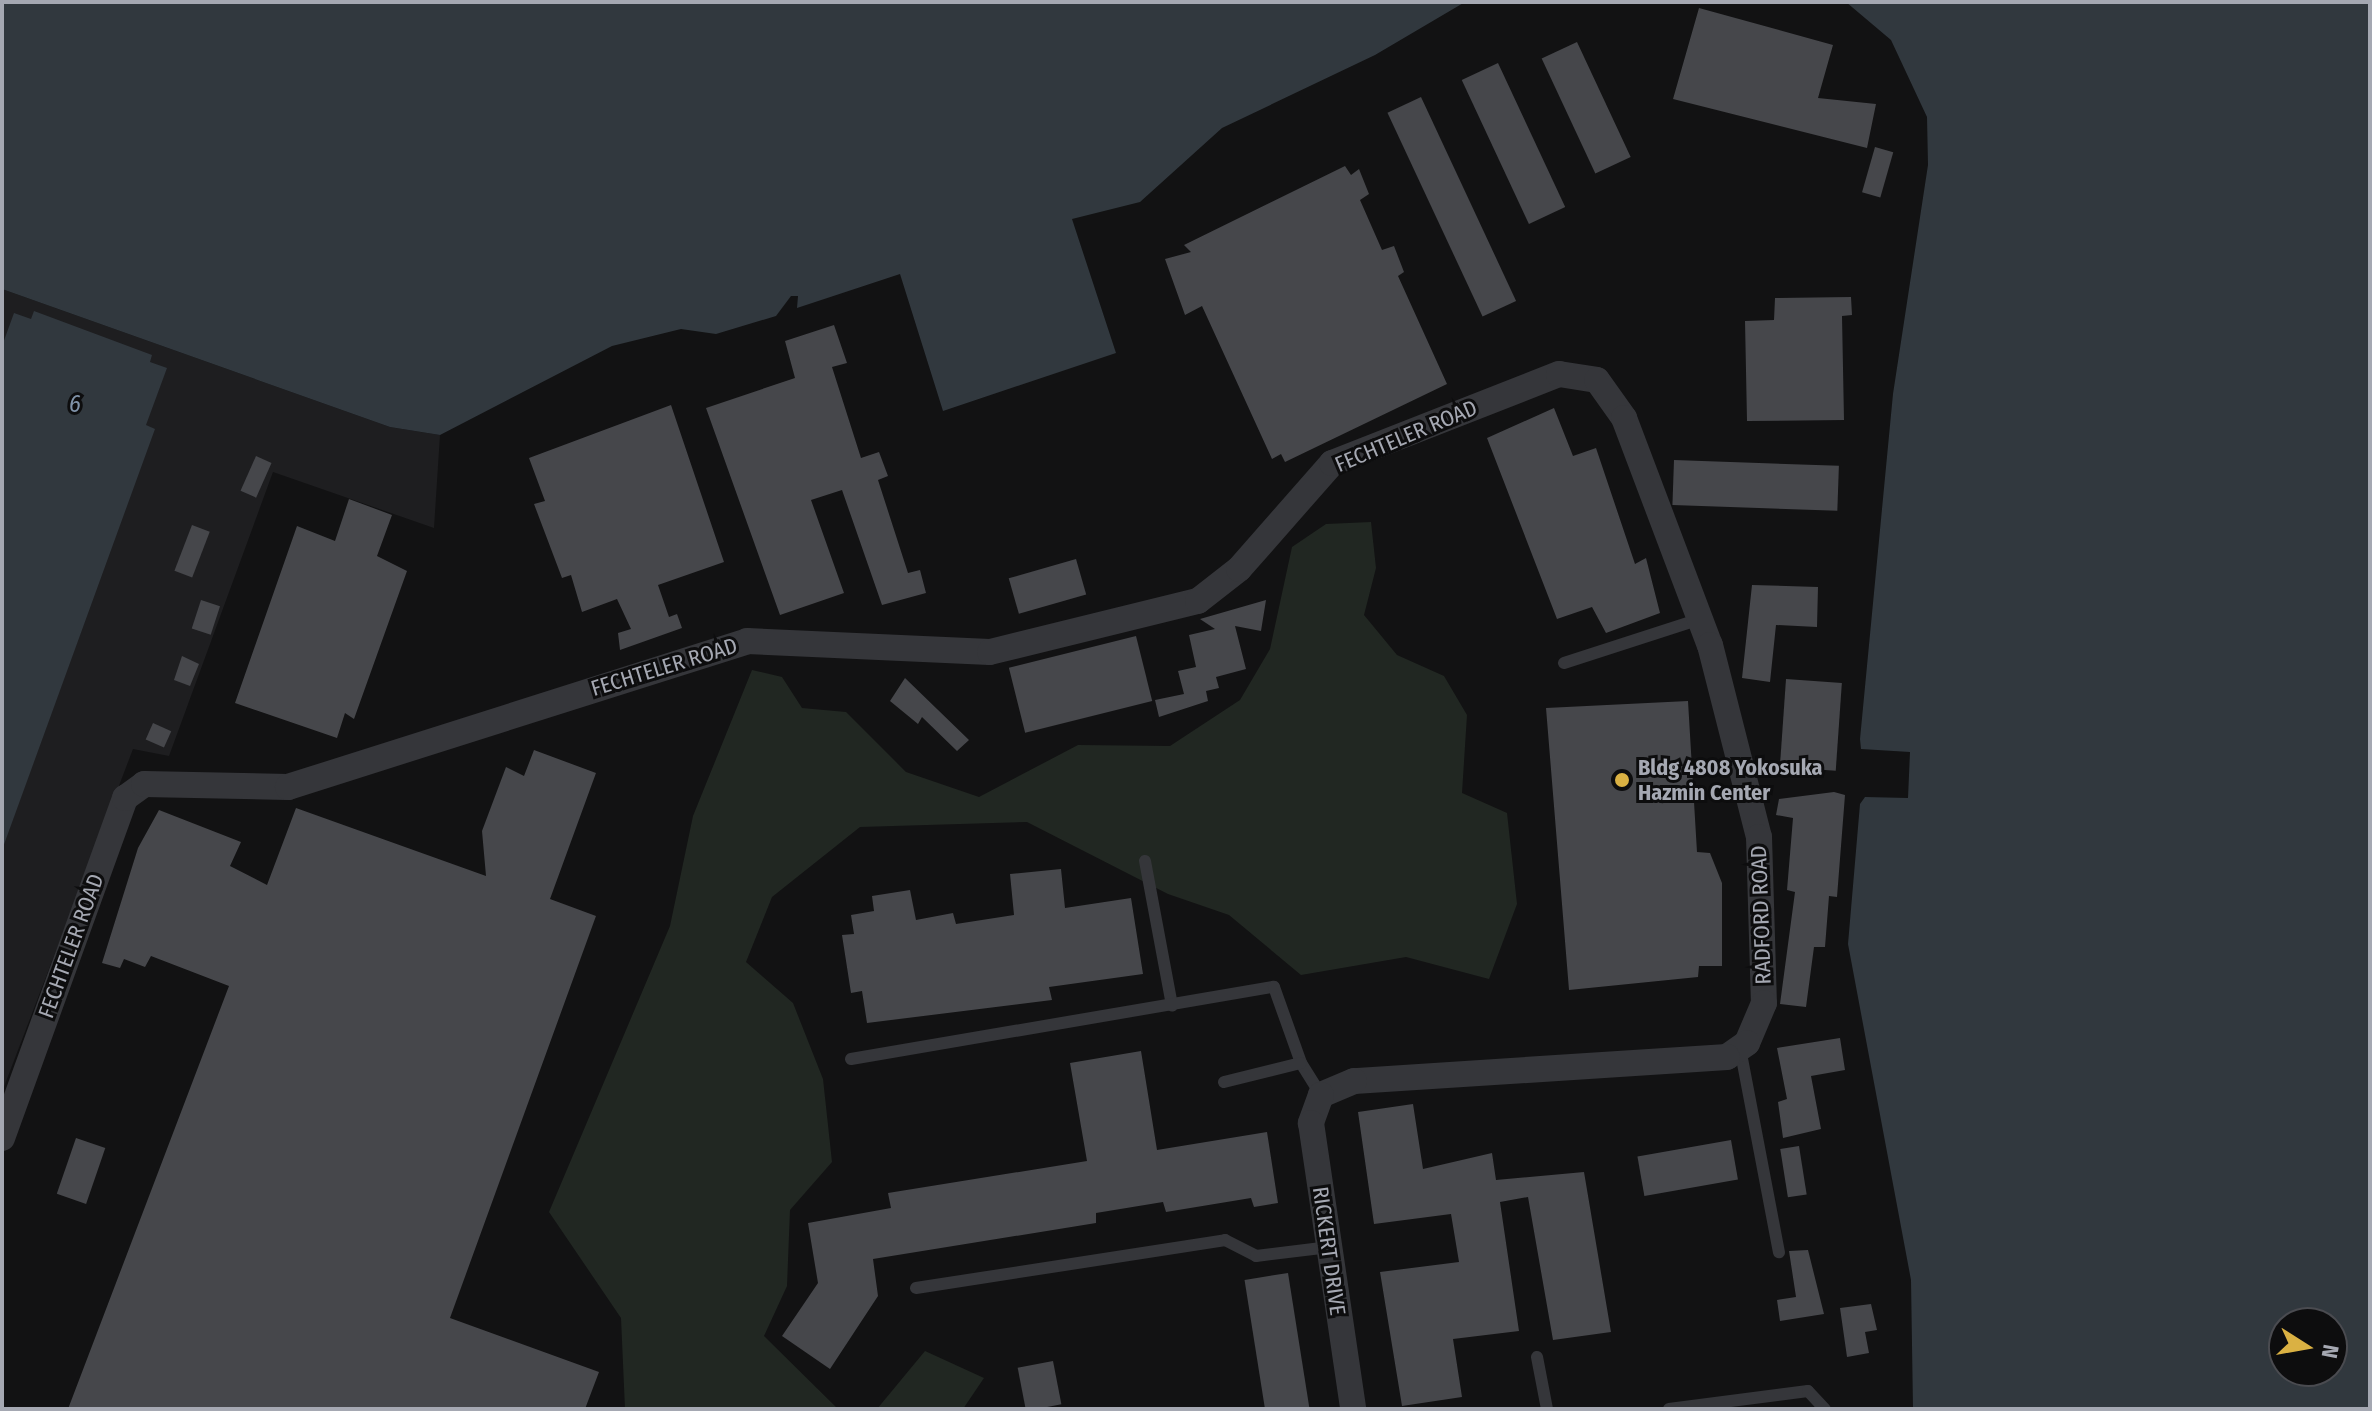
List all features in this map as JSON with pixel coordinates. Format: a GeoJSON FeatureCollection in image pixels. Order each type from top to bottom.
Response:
{"type":"FeatureCollection","features":[{"type":"Feature","properties":{"kind":"street","name":"FECHTELER ROAD"},"geometry":{"type":"LineString","coordinates":[[2,1138],[125,798],[144,784],[288,787],[747,641],[990,652],[1198,601],[1239,569],[1332,463],[1559,374],[1597,380]]}},
{"type":"Feature","properties":{"kind":"street","name":"RADFORD ROAD"},"geometry":{"type":"LineString","coordinates":[[1597,380],[1624,418],[1700,619],[1759,837],[1764,1003],[1740,1048]]}},
{"type":"Feature","properties":{"kind":"street"},"geometry":{"type":"LineString","coordinates":[[1321,1095],[1354,1081],[1727,1057],[1740,1048]]}},
{"type":"Feature","properties":{"kind":"street","name":"RICKERT DRIVE"},"geometry":{"type":"LineString","coordinates":[[1321,1095],[1311,1123],[1353,1409]]}},
{"type":"Feature","properties":{"kind":"lane"},"geometry":{"type":"LineString","coordinates":[[1564,663],[1700,619]]}},
{"type":"Feature","properties":{"kind":"lane"},"geometry":{"type":"LineString","coordinates":[[1145,861],[1172,1005]]}},
{"type":"Feature","properties":{"kind":"lane"},"geometry":{"type":"LineString","coordinates":[[851,1059],[1274,987],[1301,1063],[1321,1095]]}},
{"type":"Feature","properties":{"kind":"lane"},"geometry":{"type":"LineString","coordinates":[[1740,1048],[1779,1252]]}},
{"type":"Feature","properties":{"kind":"lane"},"geometry":{"type":"LineString","coordinates":[[1224,1082],[1301,1063]]}},
{"type":"Feature","properties":{"kind":"lane"},"geometry":{"type":"LineString","coordinates":[[916,1288],[1225,1240],[1256,1256],[1329,1247]]}},
{"type":"Feature","properties":{"kind":"lane"},"geometry":{"type":"LineString","coordinates":[[1537,1357],[1547,1409]]}},
{"type":"Feature","properties":{"kind":"lane"},"geometry":{"type":"LineString","coordinates":[[1669,1409],[1808,1391],[1825,1409]]}},
{"type":"Feature","properties":{"kind":"shaded area"},"geometry":{"type":"Polygon","coordinates":[[[2,289],[390,427],[440,435],[434,528],[273,472],[169,756],[133,749],[2,1092],[2,289]]]}},
{"type":"Feature","properties":{"kind":"shaded area"},"geometry":{"type":"Polygon","coordinates":[[[1371,522],[1376,568],[1364,615],[1397,655],[1444,676],[1467,715],[1462,793],[1507,813],[1517,904],[1489,979],[1406,957],[1301,975],[1229,915],[1168,894],[1027,822],[860,827],[772,897],[746,962],[793,1003],[823,1079],[832,1162],[790,1210],[787,1286],[764,1336],[838,1409],[625,1409],[621,1318],[549,1212],[670,926],[693,816],[752,670],[782,677],[802,708],[846,712],[906,772],[979,797],[1078,745],[1170,746],[1240,700],[1270,649],[1292,547],[1326,524],[1371,522]]]}},
{"type":"Feature","properties":{"kind":"shaded area"},"geometry":{"type":"Polygon","coordinates":[[[925,1351],[984,1378],[963,1409],[877,1409],[925,1351]]]}},
{"type":"Feature","properties":{"kind":"water"},"geometry":{"type":"Polygon","coordinates":[[[2,2],[1465,2],[1375,55],[1222,128],[1140,202],[1072,219],[1116,353],[943,411],[900,274],[797,308],[798,296],[791,296],[776,316],[716,334],[681,329],[612,346],[440,435],[390,427],[2,289],[2,2]]]}},
{"type":"Feature","properties":{"kind":"water"},"geometry":{"type":"Polygon","coordinates":[[[1846,2],[2370,2],[2370,1409],[1913,1409],[1911,1280],[1848,944],[1860,804],[1865,797],[1908,798],[1910,752],[1861,749],[1860,739],[1893,394],[1928,165],[1927,117],[1891,40],[1846,2]]]}},
{"type":"Feature","properties":{"kind":"water","name":"6"},"geometry":{"type":"Polygon","coordinates":[[[34,311],[152,355],[150,362],[167,368],[146,425],[155,429],[2,850],[2,346],[14,313],[31,319],[34,311]]]}},
{"type":"Feature","properties":{"kind":"building"},"geometry":{"type":"Polygon","coordinates":[[[1699,8],[1833,45],[1818,98],[1876,104],[1867,148],[1673,99],[1699,8]]]}},
{"type":"Feature","properties":{"kind":"building"},"geometry":{"type":"Polygon","coordinates":[[[1577,42],[1631,157],[1595,174],[1542,58],[1577,42]]]}},
{"type":"Feature","properties":{"kind":"building"},"geometry":{"type":"Polygon","coordinates":[[[1498,63],[1565,207],[1529,224],[1462,80],[1498,63]]]}},
{"type":"Feature","properties":{"kind":"building"},"geometry":{"type":"Polygon","coordinates":[[[1421,97],[1516,301],[1483,317],[1387,113],[1421,97]]]}},
{"type":"Feature","properties":{"kind":"building"},"geometry":{"type":"Polygon","coordinates":[[[1875,147],[1893,152],[1880,197],[1862,192],[1875,147]]]}},
{"type":"Feature","properties":{"kind":"building"},"geometry":{"type":"Polygon","coordinates":[[[1345,166],[1351,175],[1359,169],[1369,194],[1360,200],[1382,250],[1394,246],[1404,272],[1398,276],[1447,384],[1285,462],[1281,454],[1272,459],[1202,306],[1185,315],[1165,259],[1191,252],[1184,245],[1345,166]]]}},
{"type":"Feature","properties":{"kind":"building"},"geometry":{"type":"Polygon","coordinates":[[[1851,297],[1852,315],[1842,316],[1844,420],[1747,421],[1745,321],[1774,320],[1775,298],[1851,297]]]}},
{"type":"Feature","properties":{"kind":"building"},"geometry":{"type":"Polygon","coordinates":[[[834,325],[847,363],[832,367],[861,458],[879,452],[888,476],[878,480],[908,573],[920,570],[926,593],[882,605],[842,490],[811,500],[844,593],[780,615],[706,408],[795,378],[785,341],[834,325]]]}},
{"type":"Feature","properties":{"kind":"building"},"geometry":{"type":"Polygon","coordinates":[[[671,405],[724,562],[658,585],[669,617],[677,614],[682,628],[620,650],[618,633],[631,629],[617,599],[582,612],[571,575],[562,578],[534,504],[545,501],[529,458],[671,405]]]}},
{"type":"Feature","properties":{"kind":"building"},"geometry":{"type":"Polygon","coordinates":[[[1554,408],[1573,456],[1596,448],[1635,564],[1646,558],[1660,613],[1606,633],[1592,607],[1557,619],[1487,438],[1554,408]]]}},
{"type":"Feature","properties":{"kind":"building"},"geometry":{"type":"Polygon","coordinates":[[[256,456],[272,463],[256,498],[241,491],[256,456]]]}},
{"type":"Feature","properties":{"kind":"building"},"geometry":{"type":"Polygon","coordinates":[[[1674,460],[1839,466],[1837,511],[1672,505],[1674,460]]]}},
{"type":"Feature","properties":{"kind":"building"},"geometry":{"type":"Polygon","coordinates":[[[349,499],[392,515],[377,556],[407,571],[354,719],[345,713],[337,738],[235,703],[297,526],[335,541],[349,499]]]}},
{"type":"Feature","properties":{"kind":"building"},"geometry":{"type":"Polygon","coordinates":[[[192,525],[210,532],[192,578],[174,571],[192,525]]]}},
{"type":"Feature","properties":{"kind":"building"},"geometry":{"type":"Polygon","coordinates":[[[1076,559],[1086,595],[1019,614],[1009,578],[1076,559]]]}},
{"type":"Feature","properties":{"kind":"building"},"geometry":{"type":"Polygon","coordinates":[[[1752,585],[1818,587],[1817,627],[1776,625],[1770,682],[1742,678],[1752,585]]]}},
{"type":"Feature","properties":{"kind":"building"},"geometry":{"type":"Polygon","coordinates":[[[201,600],[220,606],[211,635],[192,629],[201,600]]]}},
{"type":"Feature","properties":{"kind":"building"},"geometry":{"type":"Polygon","coordinates":[[[1266,600],[1261,631],[1235,626],[1246,669],[1216,677],[1219,688],[1206,691],[1208,701],[1159,717],[1155,700],[1184,694],[1178,671],[1196,667],[1189,635],[1215,629],[1200,619],[1266,600]]]}},
{"type":"Feature","properties":{"kind":"building"},"geometry":{"type":"Polygon","coordinates":[[[1136,636],[1152,701],[1025,733],[1009,668],[1136,636]]]}},
{"type":"Feature","properties":{"kind":"building"},"geometry":{"type":"Polygon","coordinates":[[[182,656],[199,664],[190,686],[174,680],[182,656]]]}},
{"type":"Feature","properties":{"kind":"building"},"geometry":{"type":"Polygon","coordinates":[[[905,678],[969,740],[957,751],[922,717],[918,724],[890,701],[905,678]]]}},
{"type":"Feature","properties":{"kind":"building"},"geometry":{"type":"Polygon","coordinates":[[[1786,679],[1842,683],[1836,771],[1780,767],[1786,679]]]}},
{"type":"Feature","properties":{"kind":"building","name":"Bldg 4808 Yokosuka Hazmin Center"},"geometry":{"type":"Polygon","coordinates":[[[1688,701],[1697,852],[1710,853],[1722,883],[1722,966],[1699,966],[1698,977],[1569,990],[1546,708],[1688,701]]]}},
{"type":"Feature","properties":{"kind":"building"},"geometry":{"type":"Polygon","coordinates":[[[153,723],[171,731],[164,748],[146,739],[153,723]]]}},
{"type":"Feature","properties":{"kind":"building"},"geometry":{"type":"Polygon","coordinates":[[[534,750],[596,773],[550,899],[596,916],[450,1318],[599,1372],[585,1409],[68,1409],[229,986],[151,956],[145,967],[124,959],[120,968],[102,963],[138,848],[159,810],[241,842],[230,866],[267,885],[296,808],[486,876],[482,831],[506,767],[524,776],[534,750]]]}},
{"type":"Feature","properties":{"kind":"building"},"geometry":{"type":"Polygon","coordinates":[[[1834,792],[1845,795],[1837,897],[1829,896],[1825,947],[1814,947],[1806,1007],[1780,1004],[1795,892],[1787,890],[1793,818],[1776,815],[1779,799],[1834,792]]]}},
{"type":"Feature","properties":{"kind":"building"},"geometry":{"type":"Polygon","coordinates":[[[1061,869],[1065,908],[1131,898],[1143,974],[1049,987],[1052,1000],[867,1023],[862,991],[851,993],[842,935],[854,934],[851,915],[874,911],[872,896],[910,890],[916,920],[953,913],[956,924],[1014,915],[1010,874],[1061,869]]]}},
{"type":"Feature","properties":{"kind":"building"},"geometry":{"type":"Polygon","coordinates":[[[1840,1038],[1845,1070],[1811,1076],[1821,1129],[1783,1138],[1778,1102],[1787,1099],[1777,1048],[1840,1038]]]}},
{"type":"Feature","properties":{"kind":"building"},"geometry":{"type":"Polygon","coordinates":[[[1141,1051],[1157,1150],[1267,1132],[1278,1203],[1254,1207],[1251,1198],[1166,1212],[1163,1202],[1096,1213],[1096,1223],[873,1259],[878,1296],[830,1369],[782,1336],[818,1283],[808,1223],[891,1208],[888,1193],[1087,1161],[1070,1063],[1141,1051]]]}},
{"type":"Feature","properties":{"kind":"building"},"geometry":{"type":"Polygon","coordinates":[[[1413,1104],[1423,1169],[1492,1153],[1496,1180],[1584,1172],[1611,1332],[1553,1340],[1528,1197],[1500,1202],[1519,1331],[1453,1339],[1462,1397],[1402,1406],[1380,1272],[1459,1262],[1451,1214],[1374,1224],[1358,1112],[1413,1104]]]}},
{"type":"Feature","properties":{"kind":"building"},"geometry":{"type":"Polygon","coordinates":[[[76,1138],[105,1148],[86,1204],[57,1194],[76,1138]]]}},
{"type":"Feature","properties":{"kind":"building"},"geometry":{"type":"Polygon","coordinates":[[[1731,1140],[1738,1179],[1644,1196],[1637,1156],[1731,1140]]]}},
{"type":"Feature","properties":{"kind":"building"},"geometry":{"type":"Polygon","coordinates":[[[1799,1146],[1807,1194],[1788,1197],[1780,1149],[1799,1146]]]}},
{"type":"Feature","properties":{"kind":"building"},"geometry":{"type":"Polygon","coordinates":[[[1808,1250],[1824,1314],[1780,1321],[1777,1300],[1796,1297],[1789,1251],[1808,1250]]]}},
{"type":"Feature","properties":{"kind":"building"},"geometry":{"type":"Polygon","coordinates":[[[1288,1273],[1310,1409],[1265,1409],[1245,1280],[1288,1273]]]}},
{"type":"Feature","properties":{"kind":"building"},"geometry":{"type":"Polygon","coordinates":[[[1871,1304],[1877,1330],[1865,1332],[1869,1353],[1847,1357],[1840,1308],[1871,1304]]]}},
{"type":"Feature","properties":{"kind":"building"},"geometry":{"type":"Polygon","coordinates":[[[1053,1361],[1061,1404],[1026,1409],[1018,1368],[1053,1361]]]}},
{"type":"Feature","properties":{"kind":"place","name":"Bldg 4808 Yokosuka Hazmin Center"},"geometry":{"type":"Point","coordinates":[1622,780]}}]}
